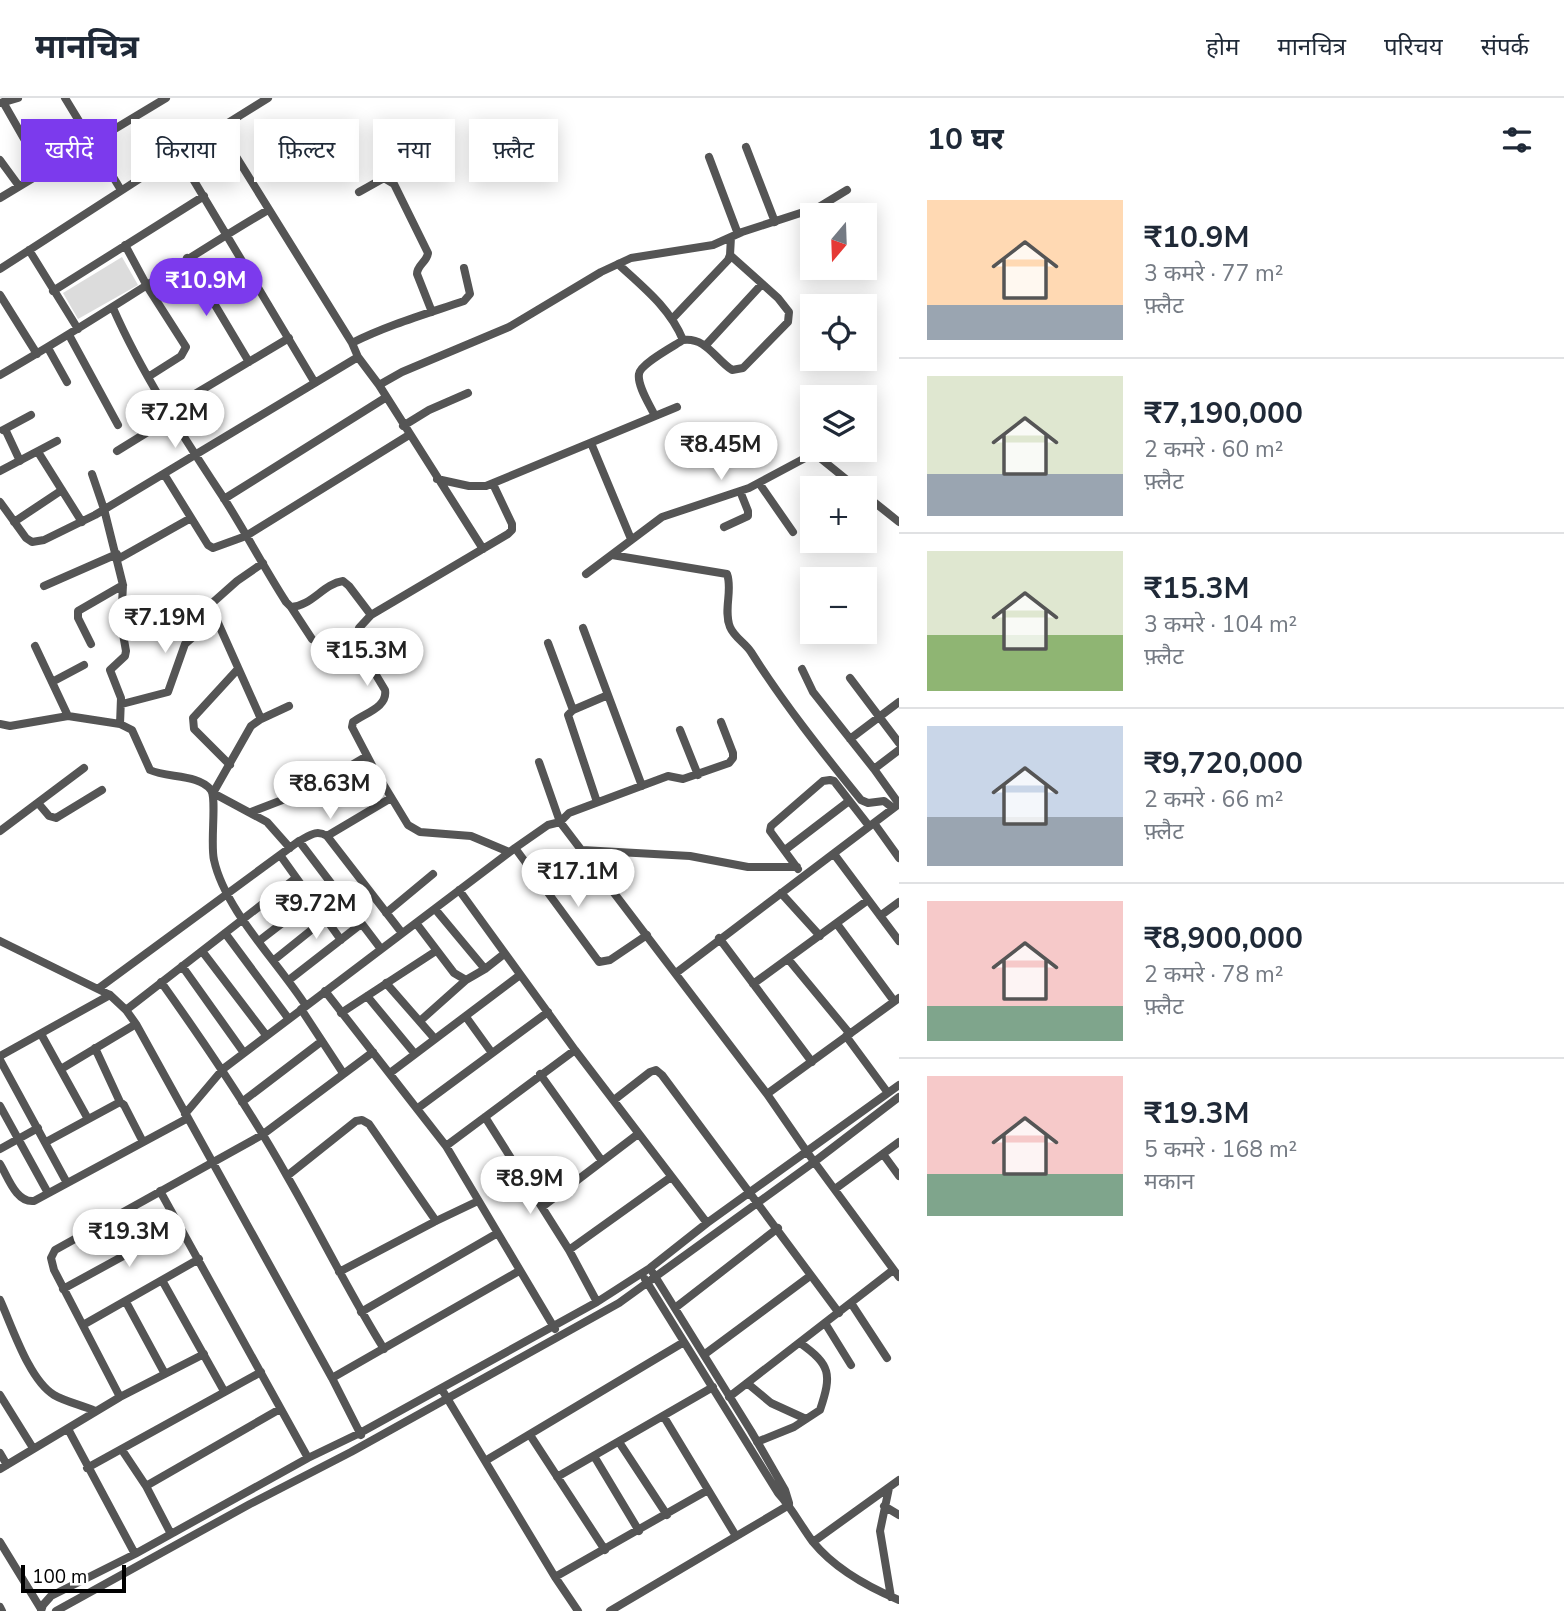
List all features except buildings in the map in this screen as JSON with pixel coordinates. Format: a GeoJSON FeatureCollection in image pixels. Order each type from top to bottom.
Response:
{"type":"FeatureCollection","features":[{"type":"Feature","properties":{"kind":"street"},"geometry":{"type":"LineString","coordinates":[[18,98],[1,103],[21,136]]}},
{"type":"Feature","properties":{"kind":"street"},"geometry":{"type":"LineString","coordinates":[[117,128],[166,98]]}},
{"type":"Feature","properties":{"kind":"street"},"geometry":{"type":"LineString","coordinates":[[235,119],[268,98]]}},
{"type":"Feature","properties":{"kind":"street"},"geometry":{"type":"LineString","coordinates":[[69,100],[79,119]]}},
{"type":"Feature","properties":{"kind":"street"},"geometry":{"type":"LineString","coordinates":[[746,147],[775,222]]}},
{"type":"Feature","properties":{"kind":"street"},"geometry":{"type":"LineString","coordinates":[[673,318],[730,255],[734,235],[709,157]]}},
{"type":"Feature","properties":{"kind":"street"},"geometry":{"type":"LineString","coordinates":[[0,160],[19,186]]}},
{"type":"Feature","properties":{"kind":"street"},"geometry":{"type":"LineString","coordinates":[[240,164],[352,343],[358,357],[379,385],[483,549]]}},
{"type":"Feature","properties":{"kind":"street"},"geometry":{"type":"LineString","coordinates":[[359,192],[384,178],[394,184],[428,253],[417,269],[417,274],[432,312]]}},
{"type":"Feature","properties":{"kind":"street"},"geometry":{"type":"LineString","coordinates":[[0,198],[26,182]]}},
{"type":"Feature","properties":{"kind":"street"},"geometry":{"type":"LineString","coordinates":[[116,182],[121,190]]}},
{"type":"Feature","properties":{"kind":"street"},"geometry":{"type":"LineString","coordinates":[[0,269],[134,182]]}},
{"type":"Feature","properties":{"kind":"street"},"geometry":{"type":"LineString","coordinates":[[195,182],[315,383]]}},
{"type":"Feature","properties":{"kind":"street"},"geometry":{"type":"LineString","coordinates":[[379,385],[398,374],[516,323],[618,264],[643,255],[713,245],[734,235],[826,204],[847,190]]}},
{"type":"Feature","properties":{"kind":"street"},"geometry":{"type":"LineString","coordinates":[[53,291],[204,196]]}},
{"type":"Feature","properties":{"kind":"street"},"geometry":{"type":"LineString","coordinates":[[0,375],[113,308],[187,258],[268,210]]}},
{"type":"Feature","properties":{"kind":"street"},"geometry":{"type":"LineString","coordinates":[[125,245],[146,286],[186,347],[181,356],[148,377]]}},
{"type":"Feature","properties":{"kind":"street"},"geometry":{"type":"LineString","coordinates":[[29,250],[78,329]]}},
{"type":"Feature","properties":{"kind":"street"},"geometry":{"type":"LineString","coordinates":[[655,416],[639,373],[647,364],[683,340],[694,340],[705,346],[728,368],[737,370],[743,368],[788,322],[789,312],[730,255]]}},
{"type":"Feature","properties":{"kind":"street"},"geometry":{"type":"LineString","coordinates":[[187,258],[249,362]]}},
{"type":"Feature","properties":{"kind":"street"},"geometry":{"type":"LineString","coordinates":[[618,264],[673,318],[683,340]]}},
{"type":"Feature","properties":{"kind":"street"},"geometry":{"type":"LineString","coordinates":[[352,343],[399,322],[409,321],[468,298],[470,294],[464,268]]}},
{"type":"Feature","properties":{"kind":"street"},"geometry":{"type":"LineString","coordinates":[[705,346],[762,284]]}},
{"type":"Feature","properties":{"kind":"street"},"geometry":{"type":"LineString","coordinates":[[0,295],[37,354]]}},
{"type":"Feature","properties":{"kind":"street"},"geometry":{"type":"LineString","coordinates":[[113,308],[130,347],[194,455],[312,639]]}},
{"type":"Feature","properties":{"kind":"street"},"geometry":{"type":"LineString","coordinates":[[69,335],[118,425]]}},
{"type":"Feature","properties":{"kind":"street"},"geometry":{"type":"LineString","coordinates":[[117,451],[289,338]]}},
{"type":"Feature","properties":{"kind":"street"},"geometry":{"type":"LineString","coordinates":[[48,348],[68,382]]}},
{"type":"Feature","properties":{"kind":"street"},"geometry":{"type":"LineString","coordinates":[[0,502],[26,538],[36,543],[82,522],[358,357]]}},
{"type":"Feature","properties":{"kind":"street"},"geometry":{"type":"LineString","coordinates":[[403,426],[426,411],[467,393]]}},
{"type":"Feature","properties":{"kind":"street"},"geometry":{"type":"LineString","coordinates":[[224,499],[385,398]]}},
{"type":"Feature","properties":{"kind":"street"},"geometry":{"type":"LineString","coordinates":[[437,479],[468,486],[493,484],[677,407]]}},
{"type":"Feature","properties":{"kind":"street"},"geometry":{"type":"LineString","coordinates":[[20,461],[2,430],[31,415]]}},
{"type":"Feature","properties":{"kind":"street"},"geometry":{"type":"LineString","coordinates":[[164,474],[213,548],[246,536],[409,435]]}},
{"type":"Feature","properties":{"kind":"street"},"geometry":{"type":"LineString","coordinates":[[0,471],[57,441]]}},
{"type":"Feature","properties":{"kind":"street"},"geometry":{"type":"LineString","coordinates":[[590,443],[631,539]]}},
{"type":"Feature","properties":{"kind":"street"},"geometry":{"type":"LineString","coordinates":[[38,452],[82,522]]}},
{"type":"Feature","properties":{"kind":"street"},"geometry":{"type":"LineString","coordinates":[[586,574],[662,517],[740,491],[813,455],[842,476]]}},
{"type":"Feature","properties":{"kind":"street"},"geometry":{"type":"LineString","coordinates":[[92,474],[104,509],[123,585],[121,622],[126,651],[125,656],[110,670],[120,691],[120,724]]}},
{"type":"Feature","properties":{"kind":"street"},"geometry":{"type":"LineString","coordinates":[[759,483],[793,532]]}},
{"type":"Feature","properties":{"kind":"street"},"geometry":{"type":"LineString","coordinates":[[493,484],[512,524],[512,530],[371,615],[359,628],[355,640],[386,690],[387,697],[384,702],[353,722],[355,735],[403,819],[415,830],[471,836],[512,850],[599,962],[610,960],[647,935]]}},
{"type":"Feature","properties":{"kind":"street"},"geometry":{"type":"LineString","coordinates":[[14,522],[62,490]]}},
{"type":"Feature","properties":{"kind":"street"},"geometry":{"type":"LineString","coordinates":[[724,527],[748,516],[740,491]]}},
{"type":"Feature","properties":{"kind":"street"},"geometry":{"type":"LineString","coordinates":[[877,504],[898,519]]}},
{"type":"Feature","properties":{"kind":"street"},"geometry":{"type":"LineString","coordinates":[[44,586],[117,557],[191,518]]}},
{"type":"Feature","properties":{"kind":"street"},"geometry":{"type":"LineString","coordinates":[[612,555],[727,574],[727,610],[733,632],[747,646],[776,692],[861,800],[867,803],[884,802],[893,808]]}},
{"type":"Feature","properties":{"kind":"street"},"geometry":{"type":"LineString","coordinates":[[261,719],[210,605],[263,563]]}},
{"type":"Feature","properties":{"kind":"street"},"geometry":{"type":"LineString","coordinates":[[254,569],[270,576]]}},
{"type":"Feature","properties":{"kind":"street"},"geometry":{"type":"LineString","coordinates":[[291,607],[307,603],[332,584],[343,581],[371,615]]}},
{"type":"Feature","properties":{"kind":"street"},"geometry":{"type":"LineString","coordinates":[[90,643],[78,618],[78,611],[123,585]]}},
{"type":"Feature","properties":{"kind":"street"},"geometry":{"type":"LineString","coordinates":[[122,705],[168,692],[185,645],[216,617]]}},
{"type":"Feature","properties":{"kind":"street"},"geometry":{"type":"LineString","coordinates":[[583,628],[642,786]]}},
{"type":"Feature","properties":{"kind":"street"},"geometry":{"type":"LineString","coordinates":[[548,643],[573,710]]}},
{"type":"Feature","properties":{"kind":"street"},"geometry":{"type":"LineString","coordinates":[[36,646],[68,716]]}},
{"type":"Feature","properties":{"kind":"street"},"geometry":{"type":"LineString","coordinates":[[52,682],[84,665]]}},
{"type":"Feature","properties":{"kind":"street"},"geometry":{"type":"LineString","coordinates":[[676,973],[899,804],[809,687],[802,669]]}},
{"type":"Feature","properties":{"kind":"street"},"geometry":{"type":"LineString","coordinates":[[230,765],[194,729],[193,718],[237,670]]}},
{"type":"Feature","properties":{"kind":"street"},"geometry":{"type":"LineString","coordinates":[[850,678],[899,743]]}},
{"type":"Feature","properties":{"kind":"street"},"geometry":{"type":"LineString","coordinates":[[597,802],[568,715],[573,710],[608,695]]}},
{"type":"Feature","properties":{"kind":"street"},"geometry":{"type":"LineString","coordinates":[[850,738],[899,702]]}},
{"type":"Feature","properties":{"kind":"street"},"geometry":{"type":"LineString","coordinates":[[289,706],[261,719],[246,734],[213,793],[212,849],[227,895],[289,980],[343,1073]]}},
{"type":"Feature","properties":{"kind":"street"},"geometry":{"type":"LineString","coordinates":[[0,724],[10,726],[68,716],[120,724],[132,730],[136,736],[150,770],[196,781],[210,788],[213,793],[251,812],[274,828],[290,848]]}},
{"type":"Feature","properties":{"kind":"street"},"geometry":{"type":"LineString","coordinates":[[0,1164],[23,1200],[34,1201],[187,1116],[223,1069],[548,825],[560,822],[569,813],[671,775],[681,779],[729,763],[733,758],[721,722]]}},
{"type":"Feature","properties":{"kind":"street"},"geometry":{"type":"LineString","coordinates":[[680,730],[698,775]]}},
{"type":"Feature","properties":{"kind":"street"},"geometry":{"type":"LineString","coordinates":[[874,769],[899,750]]}},
{"type":"Feature","properties":{"kind":"street"},"geometry":{"type":"LineString","coordinates":[[251,812],[311,789],[367,756]]}},
{"type":"Feature","properties":{"kind":"street"},"geometry":{"type":"LineString","coordinates":[[539,762],[560,822],[767,1094],[896,1274],[861,1295],[729,1397]]}},
{"type":"Feature","properties":{"kind":"street"},"geometry":{"type":"LineString","coordinates":[[0,831],[84,768]]}},
{"type":"Feature","properties":{"kind":"street"},"geometry":{"type":"LineString","coordinates":[[803,876],[770,831],[771,826],[823,782],[830,780],[834,781],[899,858]]}},
{"type":"Feature","properties":{"kind":"street"},"geometry":{"type":"LineString","coordinates":[[38,803],[49,816],[56,818],[102,790]]}},
{"type":"Feature","properties":{"kind":"street"},"geometry":{"type":"LineString","coordinates":[[327,836],[391,798]]}},
{"type":"Feature","properties":{"kind":"street"},"geometry":{"type":"LineString","coordinates":[[785,850],[849,801]]}},
{"type":"Feature","properties":{"kind":"street"},"geometry":{"type":"LineString","coordinates":[[99,988],[315,832],[327,836],[402,933]]}},
{"type":"Feature","properties":{"kind":"street"},"geometry":{"type":"LineString","coordinates":[[299,842],[381,949]]}},
{"type":"Feature","properties":{"kind":"street"},"geometry":{"type":"LineString","coordinates":[[582,849],[690,856],[748,867],[797,867]]}},
{"type":"Feature","properties":{"kind":"street"},"geometry":{"type":"LineString","coordinates":[[834,854],[899,941]]}},
{"type":"Feature","properties":{"kind":"street"},"geometry":{"type":"LineString","coordinates":[[280,855],[341,940]]}},
{"type":"Feature","properties":{"kind":"street"},"geometry":{"type":"LineString","coordinates":[[386,912],[433,874]]}},
{"type":"Feature","properties":{"kind":"street"},"geometry":{"type":"LineString","coordinates":[[126,1010],[296,878]]}},
{"type":"Feature","properties":{"kind":"street"},"geometry":{"type":"LineString","coordinates":[[459,890],[575,1050],[707,1223]]}},
{"type":"Feature","properties":{"kind":"street"},"geometry":{"type":"LineString","coordinates":[[781,893],[820,936]]}},
{"type":"Feature","properties":{"kind":"street"},"geometry":{"type":"LineString","coordinates":[[259,941],[312,900]]}},
{"type":"Feature","properties":{"kind":"street"},"geometry":{"type":"LineString","coordinates":[[753,984],[868,900]]}},
{"type":"Feature","properties":{"kind":"street"},"geometry":{"type":"LineString","coordinates":[[880,916],[899,902]]}},
{"type":"Feature","properties":{"kind":"street"},"geometry":{"type":"LineString","coordinates":[[435,909],[485,970]]}},
{"type":"Feature","properties":{"kind":"street"},"geometry":{"type":"LineString","coordinates":[[274,960],[326,919]]}},
{"type":"Feature","properties":{"kind":"street"},"geometry":{"type":"LineString","coordinates":[[416,923],[454,973],[466,980]]}},
{"type":"Feature","properties":{"kind":"street"},"geometry":{"type":"LineString","coordinates":[[767,1094],[897,999],[837,923]]}},
{"type":"Feature","properties":{"kind":"street"},"geometry":{"type":"LineString","coordinates":[[289,980],[361,924]]}},
{"type":"Feature","properties":{"kind":"street"},"geometry":{"type":"LineString","coordinates":[[225,933],[288,1018]]}},
{"type":"Feature","properties":{"kind":"street"},"geometry":{"type":"LineString","coordinates":[[719,939],[812,1062]]}},
{"type":"Feature","properties":{"kind":"street"},"geometry":{"type":"LineString","coordinates":[[0,942],[99,988],[126,1010],[332,1378],[365,1444]]}},
{"type":"Feature","properties":{"kind":"street"},"geometry":{"type":"LineString","coordinates":[[202,951],[267,1035]]}},
{"type":"Feature","properties":{"kind":"street"},"geometry":{"type":"LineString","coordinates":[[341,1013],[436,951]]}},
{"type":"Feature","properties":{"kind":"street"},"geometry":{"type":"LineString","coordinates":[[420,1021],[466,980],[485,970],[504,954]]}},
{"type":"Feature","properties":{"kind":"street"},"geometry":{"type":"LineString","coordinates":[[788,959],[848,1035],[888,1093]]}},
{"type":"Feature","properties":{"kind":"street"},"geometry":{"type":"LineString","coordinates":[[182,966],[244,1053]]}},
{"type":"Feature","properties":{"kind":"street"},"geometry":{"type":"LineString","coordinates":[[390,1073],[520,975]]}},
{"type":"Feature","properties":{"kind":"street"},"geometry":{"type":"LineString","coordinates":[[161,982],[223,1069],[287,1175],[384,1349]]}},
{"type":"Feature","properties":{"kind":"street"},"geometry":{"type":"LineString","coordinates":[[386,984],[435,1038]]}},
{"type":"Feature","properties":{"kind":"street"},"geometry":{"type":"LineString","coordinates":[[325,991],[446,1146],[496,1234],[560,1335]]}},
{"type":"Feature","properties":{"kind":"street"},"geometry":{"type":"LineString","coordinates":[[67,1183],[38,1128],[4,1076],[0,1058],[110,995]]}},
{"type":"Feature","properties":{"kind":"street"},"geometry":{"type":"LineString","coordinates":[[367,996],[415,1054]]}},
{"type":"Feature","properties":{"kind":"street"},"geometry":{"type":"LineString","coordinates":[[418,1108],[548,1012]]}},
{"type":"Feature","properties":{"kind":"street"},"geometry":{"type":"LineString","coordinates":[[466,1017],[492,1053]]}},
{"type":"Feature","properties":{"kind":"street"},"geometry":{"type":"LineString","coordinates":[[61,1069],[136,1024]]}},
{"type":"Feature","properties":{"kind":"street"},"geometry":{"type":"LineString","coordinates":[[41,1034],[88,1119]]}},
{"type":"Feature","properties":{"kind":"street"},"geometry":{"type":"LineString","coordinates":[[243,1102],[322,1041]]}},
{"type":"Feature","properties":{"kind":"street"},"geometry":{"type":"LineString","coordinates":[[95,1048],[120,1102],[143,1142]]}},
{"type":"Feature","properties":{"kind":"street"},"geometry":{"type":"LineString","coordinates":[[446,1146],[575,1050]]}},
{"type":"Feature","properties":{"kind":"street"},"geometry":{"type":"LineString","coordinates":[[120,1397],[51,1264],[55,1250],[262,1135],[373,1052]]}},
{"type":"Feature","properties":{"kind":"street"},"geometry":{"type":"LineString","coordinates":[[614,1100],[650,1072],[656,1070],[662,1075],[839,1313]]}},
{"type":"Feature","properties":{"kind":"street"},"geometry":{"type":"LineString","coordinates":[[540,1074],[602,1161]]}},
{"type":"Feature","properties":{"kind":"street"},"geometry":{"type":"LineString","coordinates":[[0,1542],[40,1611],[51,1596],[135,1554],[308,1458],[360,1433],[597,1302],[650,1268],[707,1223],[899,1085]]}},
{"type":"Feature","properties":{"kind":"street"},"geometry":{"type":"LineString","coordinates":[[58,1609],[365,1444],[619,1303],[899,1097]]}},
{"type":"Feature","properties":{"kind":"street"},"geometry":{"type":"LineString","coordinates":[[46,1142],[120,1102]]}},
{"type":"Feature","properties":{"kind":"street"},"geometry":{"type":"LineString","coordinates":[[0,1106],[48,1193]]}},
{"type":"Feature","properties":{"kind":"street"},"geometry":{"type":"LineString","coordinates":[[485,1117],[569,1250],[597,1302]]}},
{"type":"Feature","properties":{"kind":"street"},"geometry":{"type":"LineString","coordinates":[[287,1175],[356,1121],[362,1120],[369,1124],[436,1221]]}},
{"type":"Feature","properties":{"kind":"street"},"geometry":{"type":"LineString","coordinates":[[0,1149],[38,1128]]}},
{"type":"Feature","properties":{"kind":"street"},"geometry":{"type":"LineString","coordinates":[[542,1207],[638,1134]]}},
{"type":"Feature","properties":{"kind":"street"},"geometry":{"type":"LineString","coordinates":[[835,1189],[899,1142]]}},
{"type":"Feature","properties":{"kind":"street"},"geometry":{"type":"LineString","coordinates":[[883,1154],[899,1176]]}},
{"type":"Feature","properties":{"kind":"street"},"geometry":{"type":"LineString","coordinates":[[569,1250],[671,1177]]}},
{"type":"Feature","properties":{"kind":"street"},"geometry":{"type":"LineString","coordinates":[[160,1191],[308,1458]]}},
{"type":"Feature","properties":{"kind":"street"},"geometry":{"type":"LineString","coordinates":[[339,1272],[478,1201]]}},
{"type":"Feature","properties":{"kind":"street"},"geometry":{"type":"LineString","coordinates":[[63,1289],[180,1224]]}},
{"type":"Feature","properties":{"kind":"street"},"geometry":{"type":"LineString","coordinates":[[675,1308],[778,1228]]}},
{"type":"Feature","properties":{"kind":"street"},"geometry":{"type":"LineString","coordinates":[[361,1312],[496,1234]]}},
{"type":"Feature","properties":{"kind":"street"},"geometry":{"type":"LineString","coordinates":[[83,1325],[163,1282],[199,1259]]}},
{"type":"Feature","properties":{"kind":"street"},"geometry":{"type":"LineString","coordinates":[[650,1268],[651,1281],[684,1342],[778,1493],[813,1542],[850,1574],[895,1599]]}},
{"type":"Feature","properties":{"kind":"street"},"geometry":{"type":"LineString","coordinates":[[332,1378],[519,1271]]}},
{"type":"Feature","properties":{"kind":"street"},"geometry":{"type":"LineString","coordinates":[[640,1274],[651,1281],[675,1308],[705,1354],[785,1490],[789,1505]]}},
{"type":"Feature","properties":{"kind":"street"},"geometry":{"type":"LineString","coordinates":[[705,1354],[810,1276]]}},
{"type":"Feature","properties":{"kind":"street"},"geometry":{"type":"LineString","coordinates":[[163,1282],[224,1391]]}},
{"type":"Feature","properties":{"kind":"street"},"geometry":{"type":"LineString","coordinates":[[0,1300],[42,1385],[54,1395],[94,1411]]}},
{"type":"Feature","properties":{"kind":"street"},"geometry":{"type":"LineString","coordinates":[[125,1302],[165,1374]]}},
{"type":"Feature","properties":{"kind":"street"},"geometry":{"type":"LineString","coordinates":[[851,1303],[887,1358]]}},
{"type":"Feature","properties":{"kind":"street"},"geometry":{"type":"LineString","coordinates":[[825,1323],[851,1365]]}},
{"type":"Feature","properties":{"kind":"street"},"geometry":{"type":"LineString","coordinates":[[485,1461],[684,1342]]}},
{"type":"Feature","properties":{"kind":"street"},"geometry":{"type":"LineString","coordinates":[[757,1441],[794,1427],[820,1410],[828,1380],[819,1357],[800,1343]]}},
{"type":"Feature","properties":{"kind":"street"},"geometry":{"type":"LineString","coordinates":[[0,1453],[3,1467],[94,1411],[204,1354]]}},
{"type":"Feature","properties":{"kind":"street"},"geometry":{"type":"LineString","coordinates":[[87,1468],[261,1372]]}},
{"type":"Feature","properties":{"kind":"street"},"geometry":{"type":"LineString","coordinates":[[747,1383],[771,1403],[806,1419]]}},
{"type":"Feature","properties":{"kind":"street"},"geometry":{"type":"LineString","coordinates":[[557,1476],[713,1387]]}},
{"type":"Feature","properties":{"kind":"street"},"geometry":{"type":"LineString","coordinates":[[440,1388],[578,1611]]}},
{"type":"Feature","properties":{"kind":"street"},"geometry":{"type":"LineString","coordinates":[[0,1395],[33,1448]]}},
{"type":"Feature","properties":{"kind":"street"},"geometry":{"type":"LineString","coordinates":[[146,1486],[280,1409]]}},
{"type":"Feature","properties":{"kind":"street"},"geometry":{"type":"LineString","coordinates":[[664,1417],[736,1536]]}},
{"type":"Feature","properties":{"kind":"street"},"geometry":{"type":"LineString","coordinates":[[61,1433],[87,1468],[135,1554]]}},
{"type":"Feature","properties":{"kind":"street"},"geometry":{"type":"LineString","coordinates":[[530,1435],[605,1550]]}},
{"type":"Feature","properties":{"kind":"street"},"geometry":{"type":"LineString","coordinates":[[619,1442],[667,1515]]}},
{"type":"Feature","properties":{"kind":"street"},"geometry":{"type":"LineString","coordinates":[[122,1450],[146,1486],[171,1534]]}},
{"type":"Feature","properties":{"kind":"street"},"geometry":{"type":"LineString","coordinates":[[594,1456],[639,1531]]}},
{"type":"Feature","properties":{"kind":"street"},"geometry":{"type":"LineString","coordinates":[[813,1542],[899,1480]]}},
{"type":"Feature","properties":{"kind":"street"},"geometry":{"type":"LineString","coordinates":[[888,1488],[880,1537],[895,1599]]}},
{"type":"Feature","properties":{"kind":"street"},"geometry":{"type":"LineString","coordinates":[[555,1577],[708,1490]]}},
{"type":"Feature","properties":{"kind":"street"},"geometry":{"type":"LineString","coordinates":[[610,1611],[789,1505]]}},
{"type":"Feature","properties":{"kind":"street"},"geometry":{"type":"LineString","coordinates":[[884,1506],[899,1515]]}},
{"type":"Feature","properties":{"kind":"shaded area"},"geometry":{"type":"Polygon","coordinates":[[[122,257],[138,285],[78,319],[63,293],[122,257]]]}}]}
